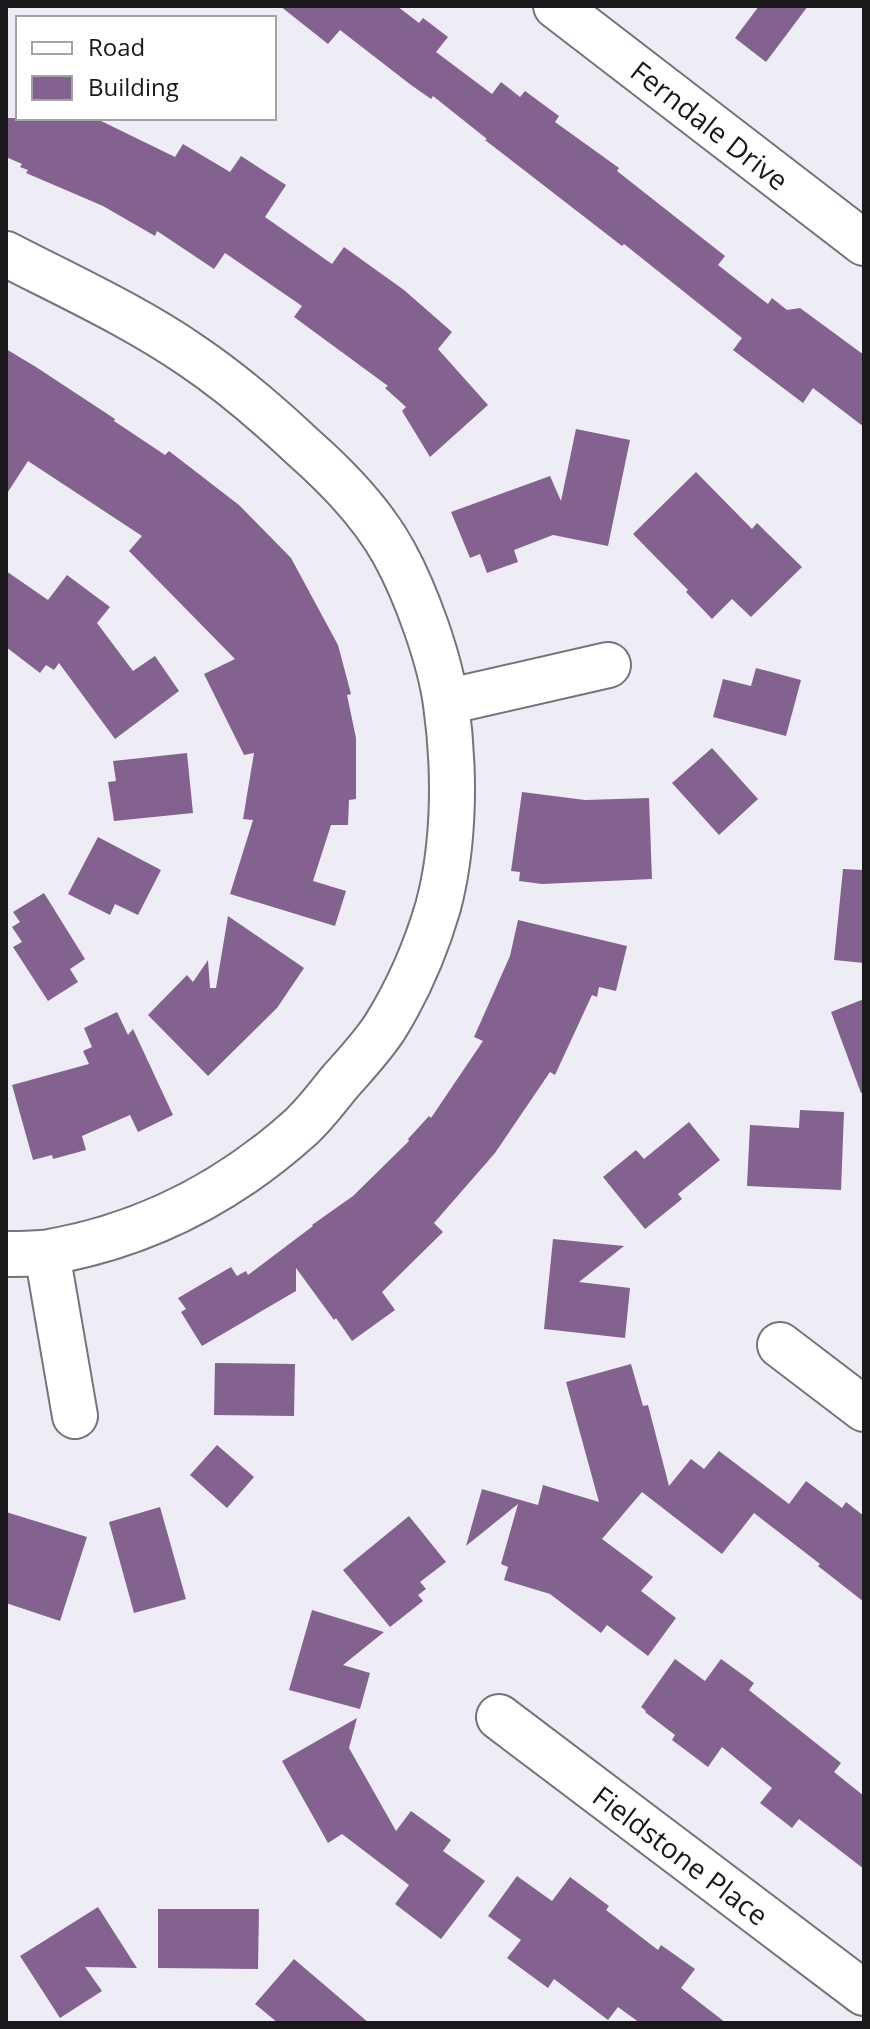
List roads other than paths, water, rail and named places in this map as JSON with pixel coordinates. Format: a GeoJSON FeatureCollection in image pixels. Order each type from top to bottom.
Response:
{"type":"FeatureCollection","features":[{"type":"Feature","properties":{"kind":"street","name":"Ferndale Drive"},"geometry":{"type":"LineString","coordinates":[[556,6],[864,243]]}},
{"type":"Feature","properties":{"kind":"street"},"geometry":{"type":"LineString","coordinates":[[6,254],[110,307],[191,355],[264,411],[334,475],[376,525],[408,583],[431,644],[446,702],[452,776],[450,842],[438,906],[415,969],[385,1027],[303,1125],[244,1173],[202,1200],[145,1226],[85,1244],[26,1253],[75,1416]]}},
{"type":"Feature","properties":{"kind":"street"},"geometry":{"type":"LineString","coordinates":[[446,702],[608,665]]}},
{"type":"Feature","properties":{"kind":"street"},"geometry":{"type":"LineString","coordinates":[[780,1345],[864,1409]]}},
{"type":"Feature","properties":{"kind":"street","name":"Fieldstone Place"},"geometry":{"type":"LineString","coordinates":[[499,1717],[864,1993]]}}]}
